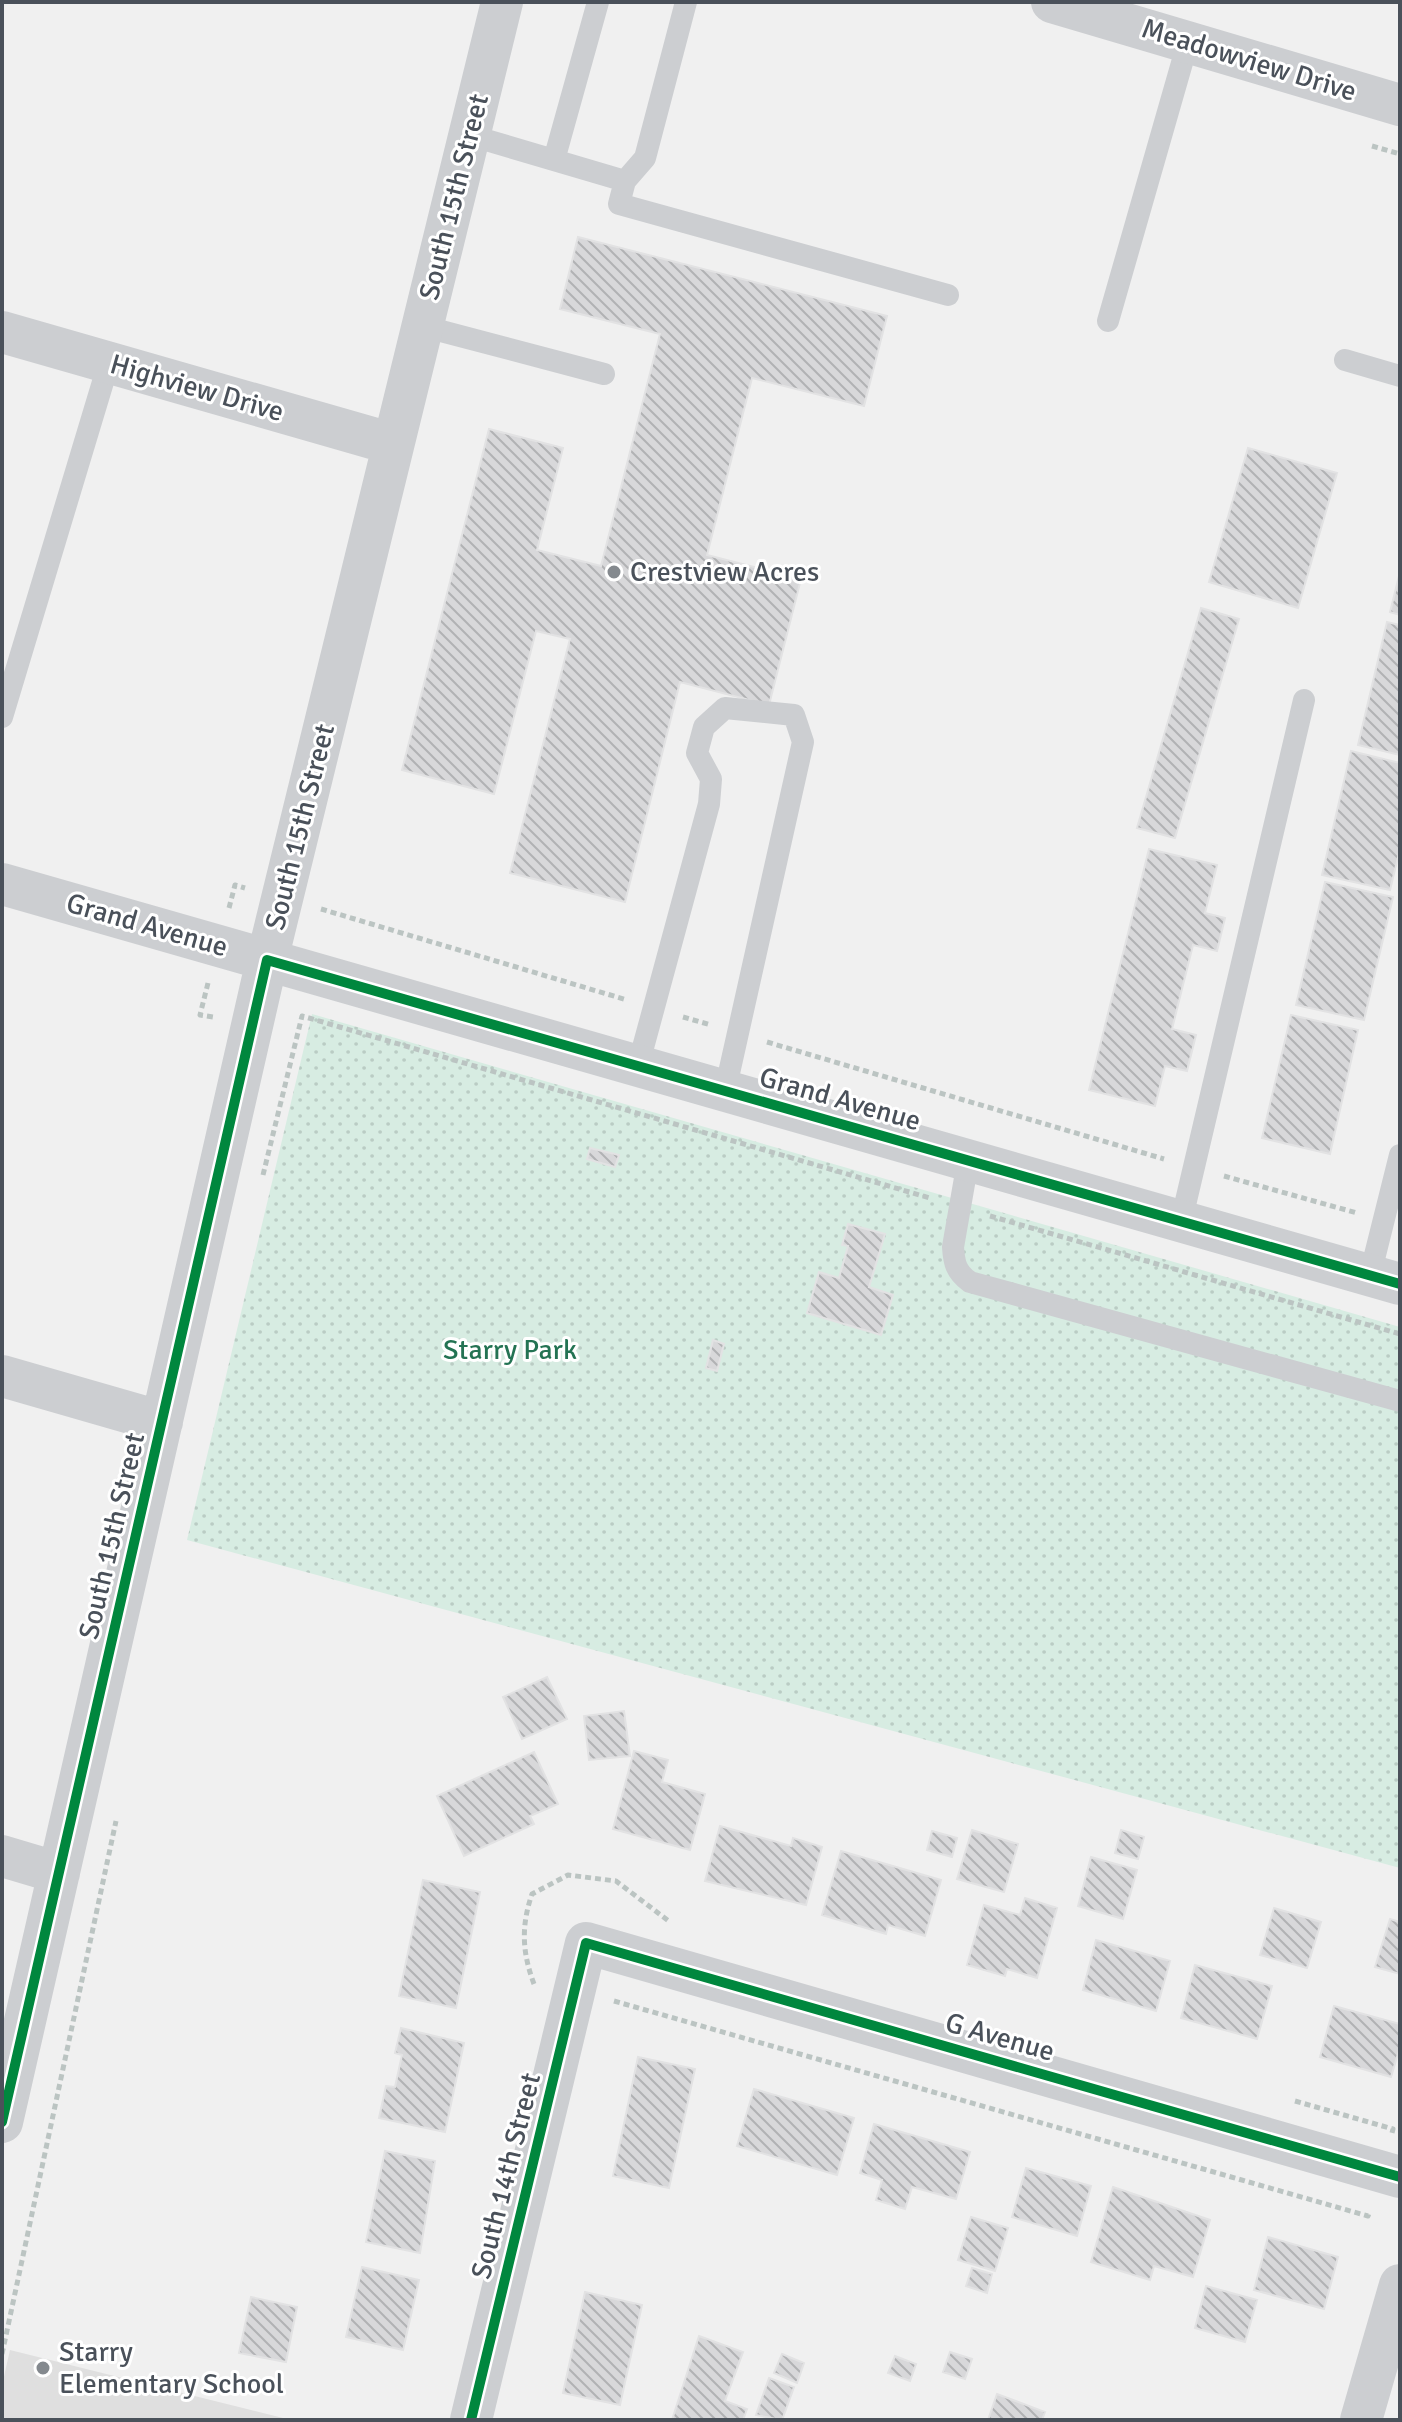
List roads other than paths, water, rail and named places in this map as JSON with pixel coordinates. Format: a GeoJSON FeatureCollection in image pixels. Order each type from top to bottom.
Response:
{"type":"FeatureCollection","features":[{"type":"Feature","properties":{"kind":"street","name":"South 15th Street"},"geometry":{"type":"LineString","coordinates":[[2,2122],[267,960],[502,2]]}},
{"type":"Feature","properties":{"kind":"street","name":"Meadowview Drive"},"geometry":{"type":"LineString","coordinates":[[1052,2],[1400,105]]}},
{"type":"Feature","properties":{"kind":"street","name":"Highview Drive"},"geometry":{"type":"LineString","coordinates":[[2,332],[393,444]]}},
{"type":"Feature","properties":{"kind":"street","name":"Grand Avenue"},"geometry":{"type":"LineString","coordinates":[[2,884],[1385,1280]]}},
{"type":"Feature","properties":{"kind":"street"},"geometry":{"type":"LineString","coordinates":[[2,1376],[162,1422]]}},
{"type":"Feature","properties":{"kind":"street"},"geometry":{"type":"LineString","coordinates":[[2,1856],[59,1873]]}},
{"type":"Feature","properties":{"kind":"street","name":"G Avenue"},"geometry":{"type":"LineString","coordinates":[[586,1943],[1388,2171]]}},
{"type":"Feature","properties":{"kind":"street","name":"South 14th Street"},"geometry":{"type":"LineString","coordinates":[[471,2420],[586,1943]]}},
{"type":"Feature","properties":{"kind":"street"},"geometry":{"type":"LineString","coordinates":[[1361,2420],[1400,2285]]}},
{"type":"Feature","properties":{"kind":"lane"},"geometry":{"type":"LineString","coordinates":[[554,160],[598,2]]}},
{"type":"Feature","properties":{"kind":"lane"},"geometry":{"type":"LineString","coordinates":[[686,2],[645,158],[625,181],[619,204],[948,295]]}},
{"type":"Feature","properties":{"kind":"lane"},"geometry":{"type":"LineString","coordinates":[[1108,321],[1188,42]]}},
{"type":"Feature","properties":{"kind":"lane"},"geometry":{"type":"LineString","coordinates":[[469,135],[625,181]]}},
{"type":"Feature","properties":{"kind":"lane"},"geometry":{"type":"LineString","coordinates":[[422,326],[604,374]]}},
{"type":"Feature","properties":{"kind":"lane"},"geometry":{"type":"LineString","coordinates":[[1345,360],[1400,376]]}},
{"type":"Feature","properties":{"kind":"lane"},"geometry":{"type":"LineString","coordinates":[[2,717],[109,362]]}},
{"type":"Feature","properties":{"kind":"lane"},"geometry":{"type":"LineString","coordinates":[[1181,1222],[1304,700]]}},
{"type":"Feature","properties":{"kind":"lane"},"geometry":{"type":"LineString","coordinates":[[638,1066],[709,804],[711,779],[697,753],[704,727],[725,708],[794,715],[803,742],[725,1091]]}},
{"type":"Feature","properties":{"kind":"lane"},"geometry":{"type":"LineString","coordinates":[[1385,1280],[1384,1221],[1400,1155]]}},
{"type":"Feature","properties":{"kind":"lane"},"geometry":{"type":"LineString","coordinates":[[968,1161],[953,1261],[960,1275],[970,1282],[1400,1401]]}},
{"type":"Feature","properties":{"kind":"place","name":"Crestview Acres"},"geometry":{"type":"Point","coordinates":[614,572]}},
{"type":"Feature","properties":{"kind":"place","name":"Starry Elementary School"},"geometry":{"type":"Point","coordinates":[43,2368]}},
{"type":"Feature","properties":{"kind":"park label","name":"Starry Park"},"geometry":{"type":"Point","coordinates":[510,1350]}}]}
